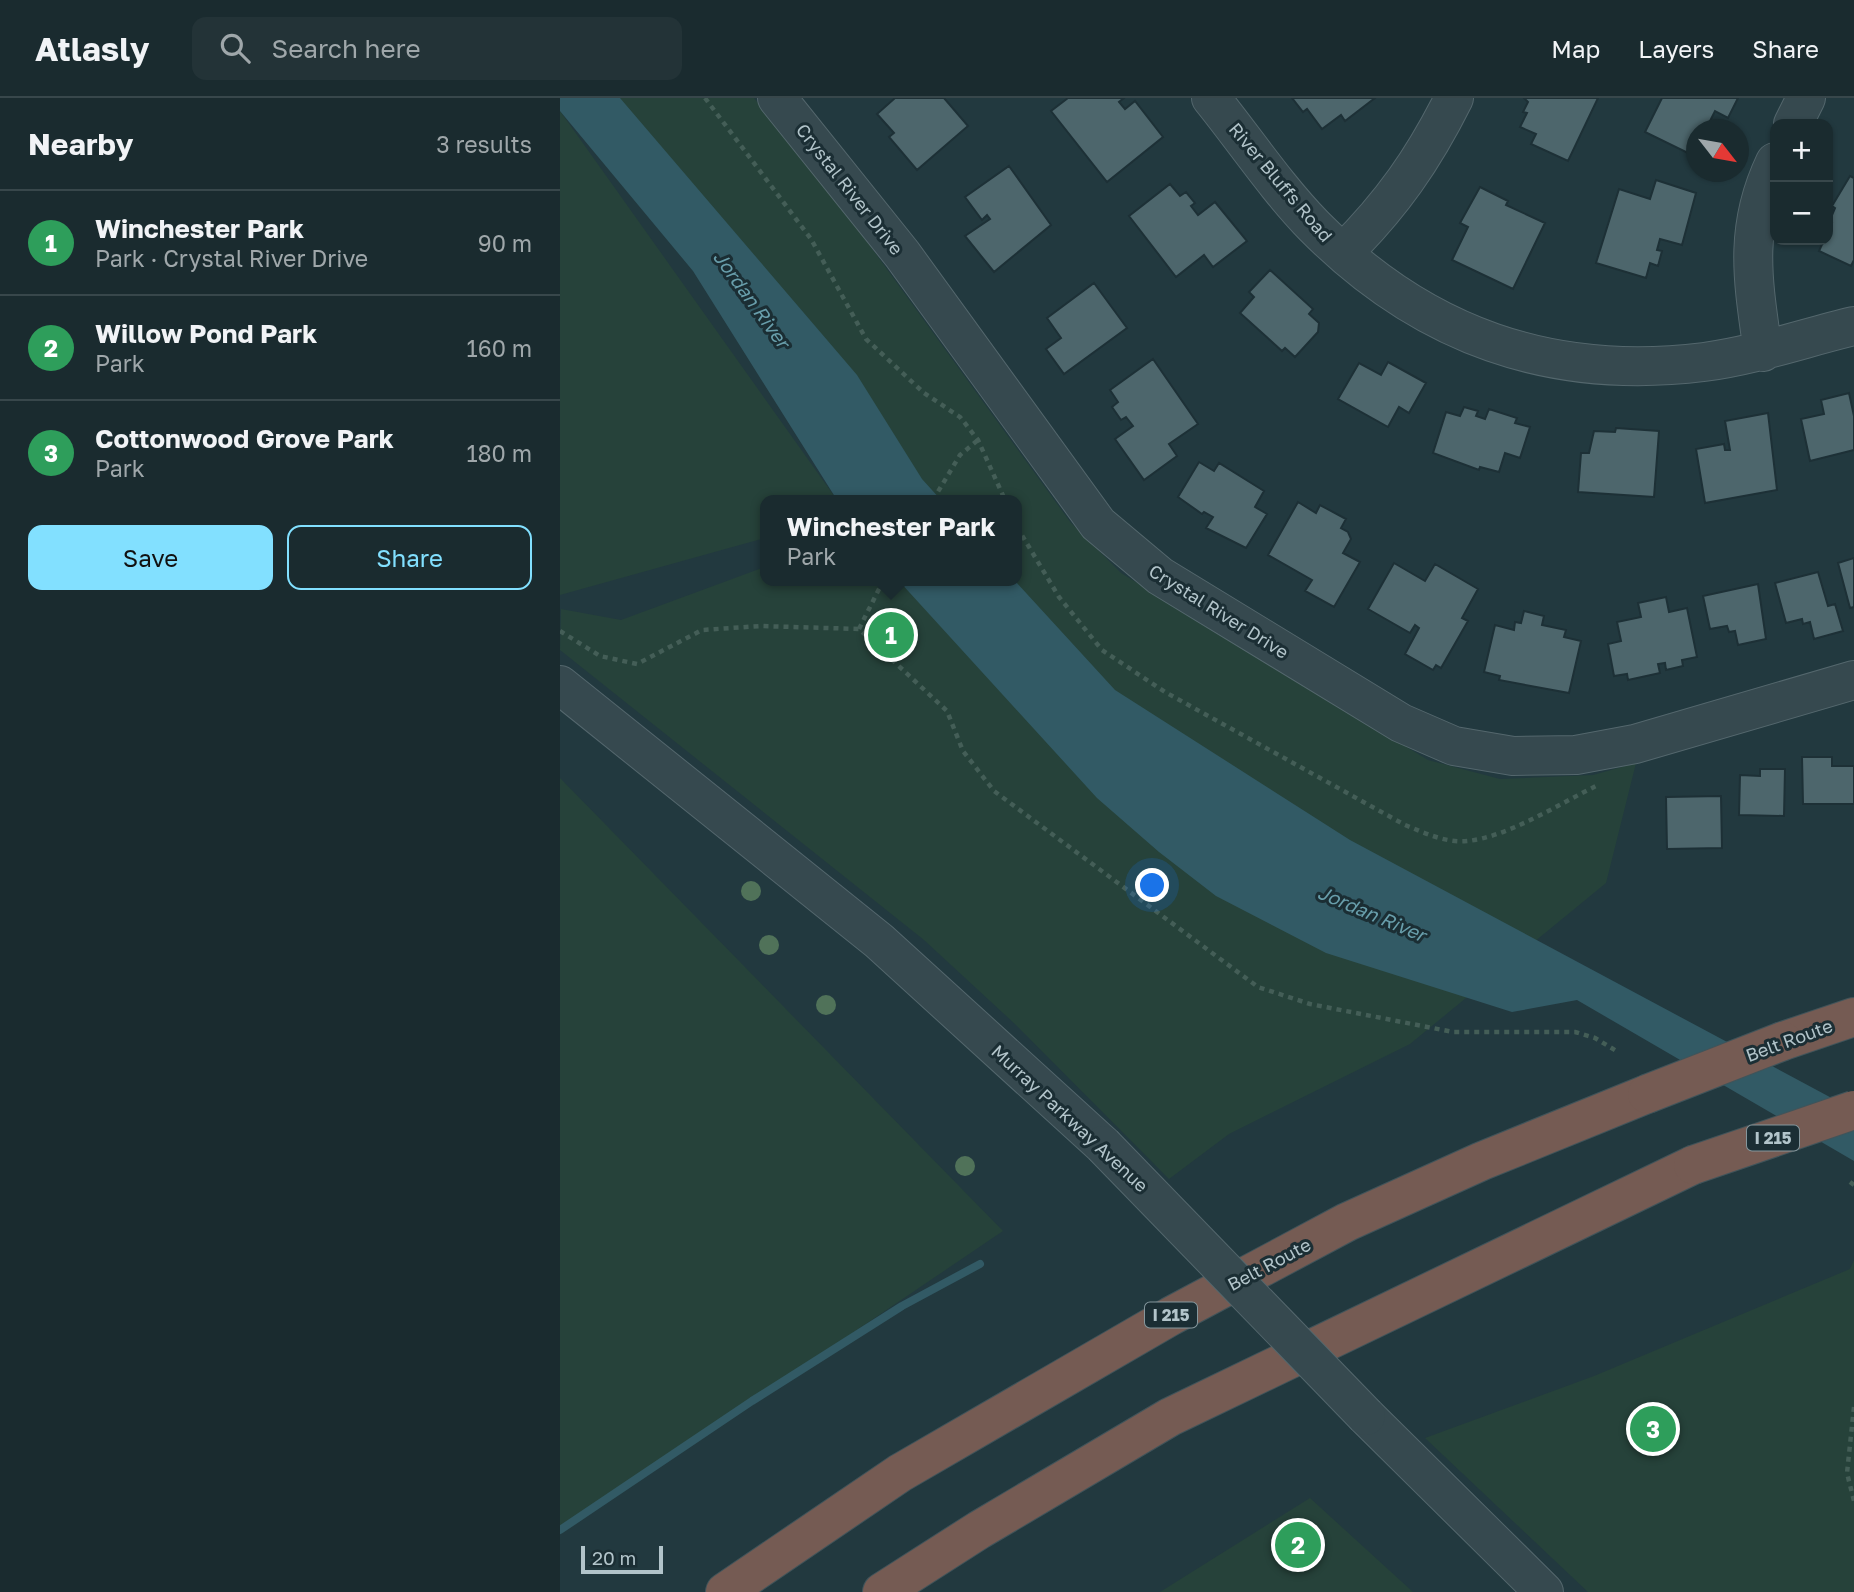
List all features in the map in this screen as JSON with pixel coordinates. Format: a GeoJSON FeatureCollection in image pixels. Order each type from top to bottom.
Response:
{"type":"FeatureCollection","features":[{"type":"Feature","properties":{"kind":"highway","name":"Belt Route"},"geometry":{"type":"LineString","coordinates":[[725,1592],[900,1473],[1171,1315],[1347,1222],[1482,1161],[1647,1094],[1783,1041],[1854,1017]]}},
{"type":"Feature","properties":{"kind":"highway","name":"I 215"},"geometry":{"type":"LineString","coordinates":[[882,1592],[979,1530],[1170,1418],[1693,1165],[1854,1110]]}},
{"type":"Feature","properties":{"kind":"street","name":"Crystal River Drive"},"geometry":{"type":"LineString","coordinates":[[777,98],[902,254],[1098,524],[1160,576],[1401,723],[1454,746],[1513,756],[1576,755],[1635,744],[1854,680]]}},
{"type":"Feature","properties":{"kind":"street","name":"River Bluffs Road"},"geometry":{"type":"LineString","coordinates":[[1211,98],[1313,224],[1343,253],[1381,285],[1423,312],[1472,337],[1518,352],[1569,362],[1646,367],[1763,352],[1842,329]]}},
{"type":"Feature","properties":{"kind":"street"},"geometry":{"type":"LineString","coordinates":[[1343,253],[1399,193],[1432,144],[1454,98]]}},
{"type":"Feature","properties":{"kind":"street"},"geometry":{"type":"LineString","coordinates":[[1796,119],[1806,98]]}},
{"type":"Feature","properties":{"kind":"street"},"geometry":{"type":"LineString","coordinates":[[1763,352],[1751,270],[1752,237],[1758,206],[1770,175]]}},
{"type":"Feature","properties":{"kind":"street","name":"Murray Parkway Avenue"},"geometry":{"type":"LineString","coordinates":[[560,685],[879,941],[1103,1145],[1367,1416],[1544,1592]]}},
{"type":"Feature","properties":{"kind":"path"},"geometry":{"type":"LineString","coordinates":[[705,98],[811,239],[866,339],[924,393],[960,417],[978,440],[1003,495]]}},
{"type":"Feature","properties":{"kind":"path"},"geometry":{"type":"LineString","coordinates":[[936,495],[960,455],[978,440]]}},
{"type":"Feature","properties":{"kind":"path"},"geometry":{"type":"LineString","coordinates":[[1022,535],[1059,597],[1102,650],[1166,691],[1286,760],[1366,805],[1435,838],[1466,841],[1499,833],[1606,782]]}},
{"type":"Feature","properties":{"kind":"path"},"geometry":{"type":"LineString","coordinates":[[859,629],[880,586]]}},
{"type":"Feature","properties":{"kind":"path"},"geometry":{"type":"LineString","coordinates":[[560,631],[600,656],[636,664],[702,630],[761,626],[859,629],[947,711],[963,751],[995,791],[1258,987],[1310,1004],[1453,1032],[1575,1032],[1595,1038],[1618,1052]]}},
{"type":"Feature","properties":{"kind":"path"},"geometry":{"type":"LineString","coordinates":[[1854,1407],[1847,1473],[1854,1502]]}},
{"type":"Feature","properties":{"kind":"green space"},"geometry":{"type":"Polygon","coordinates":[[[609,98],[754,98],[839,203],[1071,523],[1121,573],[1428,760],[1500,779],[1593,775],[1636,763],[1606,883],[1410,1044],[1229,1134],[1169,1179],[1016,1025],[924,940],[560,650],[561,609],[621,620],[760,569],[760,586],[1022,586],[1022,495],[881,495],[609,98]]]}},
{"type":"Feature","properties":{"kind":"green space"},"geometry":{"type":"Polygon","coordinates":[[[560,111],[833,495],[760,495],[760,539],[560,595],[560,111]]]}},
{"type":"Feature","properties":{"kind":"green space"},"geometry":{"type":"Polygon","coordinates":[[[560,778],[1003,1231],[560,1531],[560,778]]]}},
{"type":"Feature","properties":{"kind":"green space"},"geometry":{"type":"Polygon","coordinates":[[[1854,1260],[1854,1592],[1588,1592],[1425,1438],[1594,1376],[1850,1269],[1854,1260]]]}},
{"type":"Feature","properties":{"kind":"green space"},"geometry":{"type":"Polygon","coordinates":[[[1310,1498],[1413,1592],[1160,1592],[1310,1498]]]}},
{"type":"Feature","properties":{"kind":"water","name":"Jordan River"},"geometry":{"type":"Polygon","coordinates":[[[560,98],[620,98],[857,375],[922,479],[936,495],[834,495],[693,271],[560,111],[560,98]]]}},
{"type":"Feature","properties":{"kind":"water","name":"Jordan River"},"geometry":{"type":"Polygon","coordinates":[[[904,586],[1020,586],[1115,690],[1350,840],[1854,1110],[1854,1161],[1577,1000],[1512,1012],[1326,953],[1216,896],[1159,852],[1097,798],[904,586]]]}},
{"type":"Feature","properties":{"kind":"building"},"geometry":{"type":"Polygon","coordinates":[[[895,98],[944,98],[968,126],[917,170],[889,137],[894,133],[877,114],[895,98]]]}},
{"type":"Feature","properties":{"kind":"building"},"geometry":{"type":"Polygon","coordinates":[[[1068,98],[1124,98],[1119,102],[1125,109],[1135,101],[1163,137],[1107,182],[1051,111],[1068,98]]]}},
{"type":"Feature","properties":{"kind":"building"},"geometry":{"type":"Polygon","coordinates":[[[1292,98],[1375,98],[1345,121],[1341,115],[1322,129],[1307,109],[1303,112],[1292,98]]]}},
{"type":"Feature","properties":{"kind":"building"},"geometry":{"type":"Polygon","coordinates":[[[1524,98],[1598,98],[1568,161],[1531,144],[1536,134],[1520,127],[1527,113],[1523,112],[1528,102],[1524,98]]]}},
{"type":"Feature","properties":{"kind":"building"},"geometry":{"type":"Polygon","coordinates":[[[1662,98],[1738,98],[1728,118],[1715,111],[1711,119],[1686,119],[1686,152],[1645,132],[1662,98]]]}},
{"type":"Feature","properties":{"kind":"building"},"geometry":{"type":"Polygon","coordinates":[[[1009,166],[1051,225],[994,272],[965,236],[990,219],[987,215],[982,220],[965,197],[1009,166]]]}},
{"type":"Feature","properties":{"kind":"building"},"geometry":{"type":"Polygon","coordinates":[[[1850,176],[1854,178],[1854,260],[1851,266],[1819,251],[1822,245],[1833,245],[1833,204],[1850,176]]]}},
{"type":"Feature","properties":{"kind":"building"},"geometry":{"type":"Polygon","coordinates":[[[1656,180],[1696,193],[1682,245],[1660,239],[1657,250],[1662,251],[1658,266],[1650,263],[1646,278],[1596,263],[1619,189],[1650,199],[1656,180]]]}},
{"type":"Feature","properties":{"kind":"building"},"geometry":{"type":"Polygon","coordinates":[[[1170,184],[1180,196],[1186,192],[1195,203],[1191,206],[1198,215],[1215,202],[1247,241],[1213,267],[1204,255],[1176,277],[1129,216],[1170,184]]]}},
{"type":"Feature","properties":{"kind":"building"},"geometry":{"type":"Polygon","coordinates":[[[1480,187],[1508,201],[1506,205],[1545,223],[1513,289],[1452,260],[1468,227],[1460,223],[1480,187]]]}},
{"type":"Feature","properties":{"kind":"building"},"geometry":{"type":"Polygon","coordinates":[[[1270,270],[1313,309],[1309,314],[1319,323],[1318,332],[1295,357],[1285,348],[1282,351],[1240,313],[1254,297],[1249,292],[1270,270]]]}},
{"type":"Feature","properties":{"kind":"building"},"geometry":{"type":"Polygon","coordinates":[[[1094,283],[1127,328],[1064,374],[1046,349],[1061,338],[1047,318],[1094,283]]]}},
{"type":"Feature","properties":{"kind":"building"},"geometry":{"type":"Polygon","coordinates":[[[1153,359],[1198,424],[1169,444],[1177,456],[1144,480],[1115,439],[1133,426],[1126,417],[1121,420],[1112,407],[1118,402],[1110,390],[1153,359]]]}},
{"type":"Feature","properties":{"kind":"building"},"geometry":{"type":"Polygon","coordinates":[[[1388,362],[1426,383],[1409,413],[1399,407],[1388,427],[1338,399],[1359,363],[1381,375],[1388,362]]]}},
{"type":"Feature","properties":{"kind":"building"},"geometry":{"type":"Polygon","coordinates":[[[1849,393],[1854,416],[1854,450],[1810,461],[1801,419],[1824,414],[1821,400],[1849,393]]]}},
{"type":"Feature","properties":{"kind":"building"},"geometry":{"type":"Polygon","coordinates":[[[1464,407],[1478,411],[1476,416],[1485,419],[1489,409],[1517,418],[1515,423],[1530,427],[1520,458],[1505,453],[1499,472],[1480,467],[1479,470],[1433,453],[1446,412],[1460,416],[1464,407]]]}},
{"type":"Feature","properties":{"kind":"building"},"geometry":{"type":"Polygon","coordinates":[[[1768,413],[1777,490],[1705,503],[1696,449],[1724,444],[1725,450],[1730,450],[1725,421],[1768,413]]]}},
{"type":"Feature","properties":{"kind":"building"},"geometry":{"type":"Polygon","coordinates":[[[1616,428],[1659,431],[1654,497],[1578,492],[1581,453],[1589,453],[1594,431],[1615,432],[1616,428]]]}},
{"type":"Feature","properties":{"kind":"building"},"geometry":{"type":"Polygon","coordinates":[[[1199,462],[1214,471],[1219,463],[1264,491],[1255,507],[1267,514],[1246,548],[1206,528],[1213,517],[1204,512],[1202,514],[1178,497],[1199,462]]]}},
{"type":"Feature","properties":{"kind":"building"},"geometry":{"type":"Polygon","coordinates":[[[1298,502],[1316,513],[1320,505],[1346,519],[1341,528],[1348,532],[1351,539],[1343,553],[1360,562],[1334,607],[1305,591],[1312,580],[1268,555],[1298,502]]]}},
{"type":"Feature","properties":{"kind":"building"},"geometry":{"type":"Polygon","coordinates":[[[1854,558],[1854,607],[1850,608],[1838,563],[1854,558]]]}},
{"type":"Feature","properties":{"kind":"building"},"geometry":{"type":"Polygon","coordinates":[[[1394,563],[1425,581],[1435,564],[1478,589],[1462,618],[1468,621],[1441,668],[1436,665],[1433,670],[1405,654],[1419,628],[1415,625],[1410,633],[1368,609],[1394,563]]]}},
{"type":"Feature","properties":{"kind":"building"},"geometry":{"type":"Polygon","coordinates":[[[1818,572],[1828,606],[1835,604],[1843,631],[1814,639],[1810,622],[1803,624],[1802,619],[1786,623],[1775,583],[1818,572]]]}},
{"type":"Feature","properties":{"kind":"building"},"geometry":{"type":"Polygon","coordinates":[[[1758,584],[1766,639],[1738,645],[1735,631],[1729,632],[1727,626],[1710,629],[1703,596],[1758,584]]]}},
{"type":"Feature","properties":{"kind":"building"},"geometry":{"type":"Polygon","coordinates":[[[1666,597],[1669,612],[1687,608],[1697,657],[1682,660],[1683,666],[1666,670],[1665,663],[1658,664],[1660,673],[1628,680],[1627,674],[1614,676],[1608,644],[1621,641],[1617,622],[1641,617],[1638,603],[1666,597]]]}},
{"type":"Feature","properties":{"kind":"building"},"geometry":{"type":"Polygon","coordinates":[[[1524,611],[1544,616],[1542,625],[1566,630],[1564,637],[1581,641],[1569,693],[1499,680],[1500,676],[1484,672],[1495,625],[1514,630],[1515,622],[1521,623],[1524,611]]]}},
{"type":"Feature","properties":{"kind":"building"},"geometry":{"type":"Polygon","coordinates":[[[1802,757],[1832,757],[1832,766],[1854,766],[1854,804],[1803,804],[1802,757]]]}},
{"type":"Feature","properties":{"kind":"building"},"geometry":{"type":"Polygon","coordinates":[[[1760,769],[1785,769],[1784,816],[1739,815],[1740,775],[1760,776],[1760,769]]]}},
{"type":"Feature","properties":{"kind":"building"},"geometry":{"type":"Polygon","coordinates":[[[1721,796],[1722,848],[1667,849],[1666,797],[1721,796]]]}},
{"type":"Feature","properties":{"kind":"waterway"},"geometry":{"type":"LineString","coordinates":[[560,1530],[752,1401],[902,1306],[980,1264]]}},
{"type":"Feature","properties":{"kind":"place","name":"Winchester Park"},"geometry":{"type":"Point","coordinates":[891,635]}},
{"type":"Feature","properties":{"kind":"place","name":"Cottonwood Grove Park"},"geometry":{"type":"Point","coordinates":[1653,1429]}},
{"type":"Feature","properties":{"kind":"place","name":"Willow Pond Park"},"geometry":{"type":"Point","coordinates":[1298,1545]}}]}
